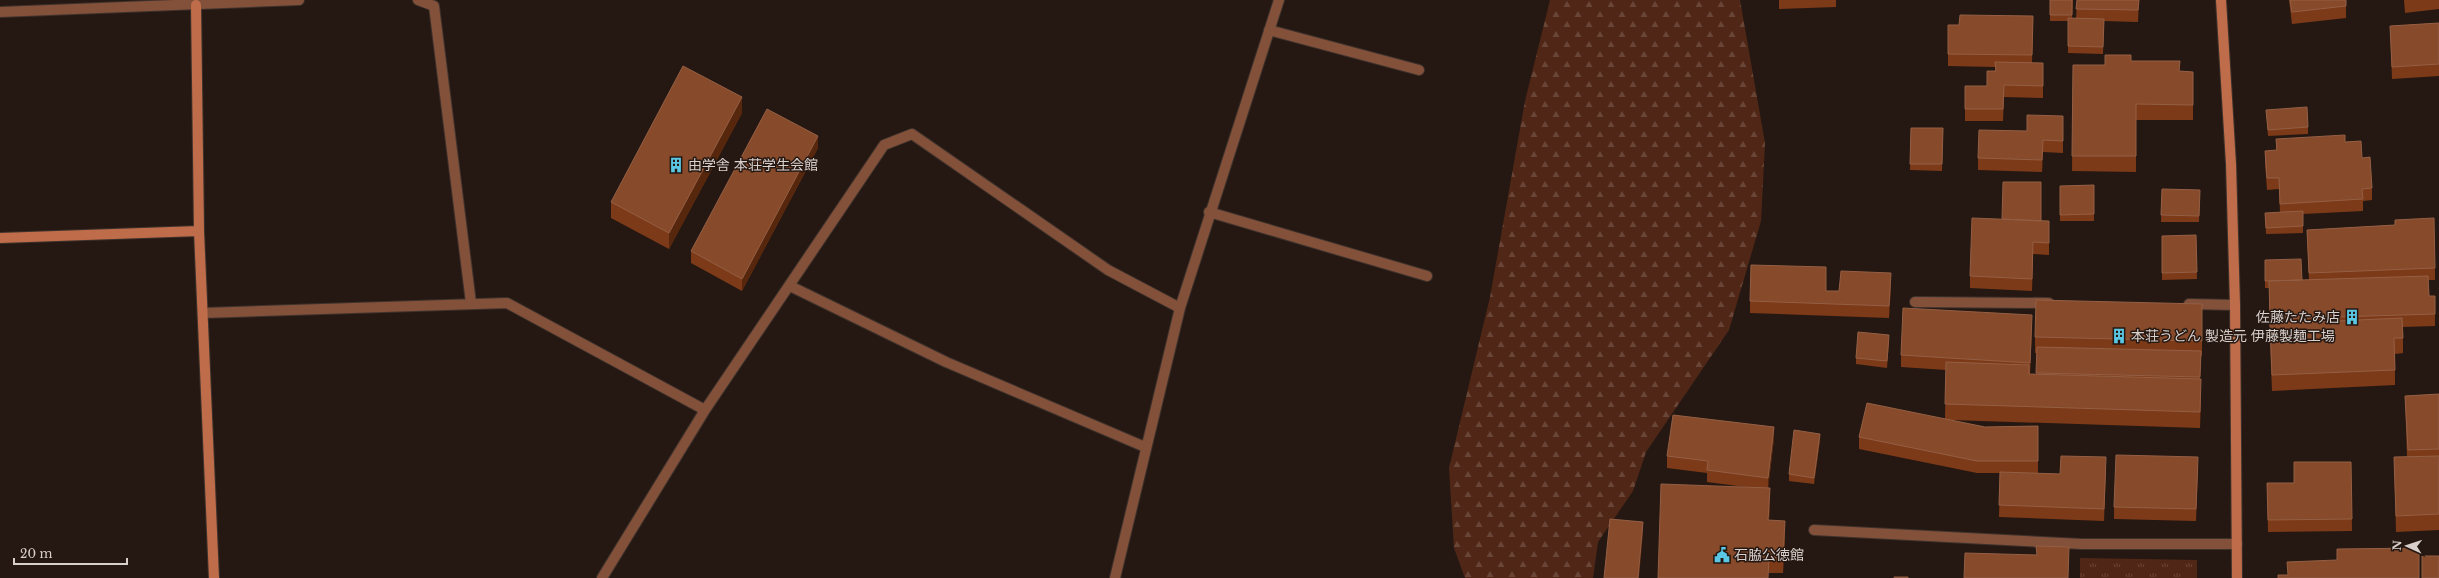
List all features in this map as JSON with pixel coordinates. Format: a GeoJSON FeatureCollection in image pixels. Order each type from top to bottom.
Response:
{"type":"FeatureCollection","features":[{"type":"Feature","properties":{"kind":"street"},"geometry":{"type":"LineString","coordinates":[[0,12],[196,2],[299,0]]}},
{"type":"Feature","properties":{"kind":"street"},"geometry":{"type":"LineString","coordinates":[[418,0],[434,6],[471,303]]}},
{"type":"Feature","properties":{"kind":"street"},"geometry":{"type":"LineString","coordinates":[[1115,578],[1145,447],[1180,308],[1209,212],[1279,0]]}},
{"type":"Feature","properties":{"kind":"street"},"geometry":{"type":"LineString","coordinates":[[2221,0],[2231,164],[2235,305],[2238,578]]}},
{"type":"Feature","properties":{"kind":"street"},"geometry":{"type":"LineString","coordinates":[[196,2],[199,231],[214,578]]}},
{"type":"Feature","properties":{"kind":"street"},"geometry":{"type":"LineString","coordinates":[[1269,30],[1419,70]]}},
{"type":"Feature","properties":{"kind":"street"},"geometry":{"type":"LineString","coordinates":[[602,578],[705,410],[884,145],[912,134],[1108,270],[1180,308]]}},
{"type":"Feature","properties":{"kind":"street"},"geometry":{"type":"LineString","coordinates":[[1209,212],[1427,276]]}},
{"type":"Feature","properties":{"kind":"street"},"geometry":{"type":"LineString","coordinates":[[0,238],[199,231]]}},
{"type":"Feature","properties":{"kind":"street"},"geometry":{"type":"LineString","coordinates":[[790,286],[946,362],[1145,447]]}},
{"type":"Feature","properties":{"kind":"street"},"geometry":{"type":"LineString","coordinates":[[203,313],[507,302],[705,410]]}},
{"type":"Feature","properties":{"kind":"street"},"geometry":{"type":"LineString","coordinates":[[1915,302],[2057,303]]}},
{"type":"Feature","properties":{"kind":"street"},"geometry":{"type":"LineString","coordinates":[[2174,304],[2235,305]]}},
{"type":"Feature","properties":{"kind":"street"},"geometry":{"type":"LineString","coordinates":[[1814,530],[2082,544],[2237,544]]}},
{"type":"Feature","properties":{"kind":"green space"},"geometry":{"type":"Polygon","coordinates":[[[1550,0],[1740,0],[1765,143],[1761,221],[1729,330],[1646,452],[1633,491],[1598,542],[1593,578],[1465,578],[1454,548],[1449,468],[1490,297],[1525,101],[1550,0]]]}},
{"type":"Feature","properties":{"kind":"green space"},"geometry":{"type":"Polygon","coordinates":[[[2080,558],[2197,560],[2197,578],[2080,578],[2080,558]]]}},
{"type":"Feature","properties":{"kind":"building"},"geometry":{"type":"Polygon","coordinates":[[[2050,0],[2072,0],[2072,15],[2050,15],[2050,0]]]}},
{"type":"Feature","properties":{"kind":"building"},"geometry":{"type":"Polygon","coordinates":[[[2077,0],[2139,0],[2138,10],[2076,9],[2077,0]]]}},
{"type":"Feature","properties":{"kind":"building"},"geometry":{"type":"Polygon","coordinates":[[[2290,0],[2346,0],[2346,6],[2292,12],[2290,0]]]}},
{"type":"Feature","properties":{"kind":"building"},"geometry":{"type":"Polygon","coordinates":[[[1960,15],[2033,16],[2032,55],[1948,54],[1948,25],[1959,25],[1960,15]]]}},
{"type":"Feature","properties":{"kind":"building"},"geometry":{"type":"Polygon","coordinates":[[[2068,18],[2104,19],[2103,47],[2068,46],[2068,18]]]}},
{"type":"Feature","properties":{"kind":"building"},"geometry":{"type":"Polygon","coordinates":[[[2439,23],[2439,64],[2392,67],[2390,26],[2439,23]]]}},
{"type":"Feature","properties":{"kind":"building"},"geometry":{"type":"Polygon","coordinates":[[[2105,55],[2131,55],[2131,61],[2180,61],[2179,71],[2193,72],[2193,105],[2136,104],[2136,156],[2072,156],[2073,65],[2105,65],[2105,55]]]}},
{"type":"Feature","properties":{"kind":"building"},"geometry":{"type":"Polygon","coordinates":[[[1995,62],[2043,63],[2043,86],[2004,85],[2003,109],[1965,109],[1965,86],[1987,86],[1987,71],[1996,71],[1995,62]]]}},
{"type":"Feature","properties":{"kind":"building","name":"由学舎 本荘学生会館"},"geometry":{"type":"Polygon","coordinates":[[[683,66],[742,97],[669,233],[611,202],[683,66]]]}},
{"type":"Feature","properties":{"kind":"building"},"geometry":{"type":"Polygon","coordinates":[[[2307,107],[2308,127],[2268,130],[2266,110],[2307,107]]]}},
{"type":"Feature","properties":{"kind":"building","name":"由学舎 本荘学生会館"},"geometry":{"type":"Polygon","coordinates":[[[767,109],[818,136],[742,279],[691,251],[767,109]]]}},
{"type":"Feature","properties":{"kind":"building"},"geometry":{"type":"Polygon","coordinates":[[[2027,115],[2063,116],[2063,141],[2043,140],[2042,160],[1978,158],[1979,130],[2027,131],[2027,115]]]}},
{"type":"Feature","properties":{"kind":"building"},"geometry":{"type":"Polygon","coordinates":[[[1911,128],[1943,128],[1942,164],[1910,164],[1911,128]]]}},
{"type":"Feature","properties":{"kind":"building"},"geometry":{"type":"Polygon","coordinates":[[[2345,135],[2345,142],[2361,141],[2362,158],[2370,157],[2372,188],[2362,189],[2363,199],[2280,204],[2279,178],[2267,178],[2265,151],[2277,150],[2276,139],[2345,135]]]}},
{"type":"Feature","properties":{"kind":"building"},"geometry":{"type":"Polygon","coordinates":[[[2003,182],[2041,182],[2041,221],[2002,219],[2003,182]]]}},
{"type":"Feature","properties":{"kind":"building"},"geometry":{"type":"Polygon","coordinates":[[[2094,185],[2094,214],[2060,215],[2060,186],[2094,185]]]}},
{"type":"Feature","properties":{"kind":"building"},"geometry":{"type":"Polygon","coordinates":[[[2162,189],[2200,190],[2199,216],[2161,215],[2162,189]]]}},
{"type":"Feature","properties":{"kind":"building"},"geometry":{"type":"Polygon","coordinates":[[[2303,211],[2303,226],[2266,228],[2265,213],[2303,211]]]}},
{"type":"Feature","properties":{"kind":"building"},"geometry":{"type":"Polygon","coordinates":[[[1972,218],[2049,221],[2049,243],[2033,242],[2032,279],[1970,276],[1972,218]]]}},
{"type":"Feature","properties":{"kind":"building"},"geometry":{"type":"Polygon","coordinates":[[[2434,218],[2435,268],[2309,273],[2307,230],[2395,225],[2395,220],[2434,218]]]}},
{"type":"Feature","properties":{"kind":"building"},"geometry":{"type":"Polygon","coordinates":[[[2196,235],[2197,272],[2162,273],[2162,236],[2196,235]]]}},
{"type":"Feature","properties":{"kind":"building"},"geometry":{"type":"Polygon","coordinates":[[[2301,259],[2302,280],[2265,281],[2265,260],[2301,259]]]}},
{"type":"Feature","properties":{"kind":"building"},"geometry":{"type":"Polygon","coordinates":[[[1751,265],[1826,267],[1826,291],[1839,291],[1841,271],[1891,273],[1889,306],[1750,301],[1751,265]]]}},
{"type":"Feature","properties":{"kind":"building","name":"佐藤たたみ店"},"geometry":{"type":"Polygon","coordinates":[[[2428,276],[2429,296],[2435,296],[2435,314],[2270,319],[2269,281],[2428,276]]]}},
{"type":"Feature","properties":{"kind":"building"},"geometry":{"type":"Polygon","coordinates":[[[2036,300],[2202,304],[2202,341],[2035,337],[2036,300]]]}},
{"type":"Feature","properties":{"kind":"building"},"geometry":{"type":"Polygon","coordinates":[[[1903,308],[2032,315],[2030,363],[1901,355],[1903,308]]]}},
{"type":"Feature","properties":{"kind":"building"},"geometry":{"type":"Polygon","coordinates":[[[2402,318],[2403,338],[2394,338],[2395,370],[2272,375],[2270,324],[2402,318]]]}},
{"type":"Feature","properties":{"kind":"building"},"geometry":{"type":"Polygon","coordinates":[[[1858,332],[1889,335],[1887,361],[1856,358],[1858,332]]]}},
{"type":"Feature","properties":{"kind":"building"},"geometry":{"type":"Polygon","coordinates":[[[2037,347],[2201,351],[2200,377],[2036,373],[2037,347]]]}},
{"type":"Feature","properties":{"kind":"building"},"geometry":{"type":"Polygon","coordinates":[[[1946,362],[2029,365],[2029,374],[2201,379],[2200,412],[1945,404],[1946,362]]]}},
{"type":"Feature","properties":{"kind":"building"},"geometry":{"type":"Polygon","coordinates":[[[2439,394],[2439,449],[2408,450],[2405,396],[2439,394]]]}},
{"type":"Feature","properties":{"kind":"building"},"geometry":{"type":"Polygon","coordinates":[[[1867,403],[1985,427],[2038,426],[2038,461],[1977,461],[1859,437],[1867,403]]]}},
{"type":"Feature","properties":{"kind":"building"},"geometry":{"type":"Polygon","coordinates":[[[1673,415],[1774,427],[1768,478],[1707,470],[1708,461],[1667,456],[1673,415]]]}},
{"type":"Feature","properties":{"kind":"building"},"geometry":{"type":"Polygon","coordinates":[[[1794,430],[1820,434],[1814,478],[1789,474],[1794,430]]]}},
{"type":"Feature","properties":{"kind":"building"},"geometry":{"type":"Polygon","coordinates":[[[2116,455],[2198,457],[2196,509],[2114,507],[2116,455]]]}},
{"type":"Feature","properties":{"kind":"building"},"geometry":{"type":"Polygon","coordinates":[[[2061,456],[2106,457],[2104,509],[1999,505],[2000,472],[2060,474],[2061,456]]]}},
{"type":"Feature","properties":{"kind":"building"},"geometry":{"type":"Polygon","coordinates":[[[2439,456],[2439,514],[2396,516],[2394,457],[2439,456]]]}},
{"type":"Feature","properties":{"kind":"building"},"geometry":{"type":"Polygon","coordinates":[[[2294,462],[2351,462],[2352,519],[2268,520],[2267,483],[2294,483],[2294,462]]]}},
{"type":"Feature","properties":{"kind":"building","name":"石脇公徳館"},"geometry":{"type":"Polygon","coordinates":[[[1661,484],[1770,488],[1768,520],[1785,521],[1783,558],[1769,557],[1768,578],[1658,578],[1661,484]]]}},
{"type":"Feature","properties":{"kind":"building"},"geometry":{"type":"Polygon","coordinates":[[[1610,519],[1643,522],[1638,578],[1604,578],[1610,519]]]}},
{"type":"Feature","properties":{"kind":"building"},"geometry":{"type":"Polygon","coordinates":[[[2036,546],[2069,547],[2068,578],[1964,578],[1965,553],[2037,555],[2036,546]]]}},
{"type":"Feature","properties":{"kind":"building"},"geometry":{"type":"Polygon","coordinates":[[[2419,548],[2419,578],[2278,578],[2278,575],[2288,575],[2287,562],[2337,560],[2337,549],[2419,548]]]}},
{"type":"Feature","properties":{"kind":"building"},"geometry":{"type":"Polygon","coordinates":[[[2422,556],[2439,556],[2439,578],[2422,578],[2422,556]]]}},
{"type":"Feature","properties":{"kind":"building"},"geometry":{"type":"Polygon","coordinates":[[[1908,577],[1908,578],[1894,578],[1908,577]]]}},
{"type":"Feature","properties":{"kind":"place","name":"由学舎 本荘学生会館"},"geometry":{"type":"Point","coordinates":[676,165]}},
{"type":"Feature","properties":{"kind":"place","name":"佐藤たたみ店"},"geometry":{"type":"Point","coordinates":[2352,317]}},
{"type":"Feature","properties":{"kind":"place","name":"本荘うどん 製造元 伊藤製麺工場"},"geometry":{"type":"Point","coordinates":[2119,336]}},
{"type":"Feature","properties":{"kind":"place","name":"石脇公徳館"},"geometry":{"type":"Point","coordinates":[1722,555]}}]}
